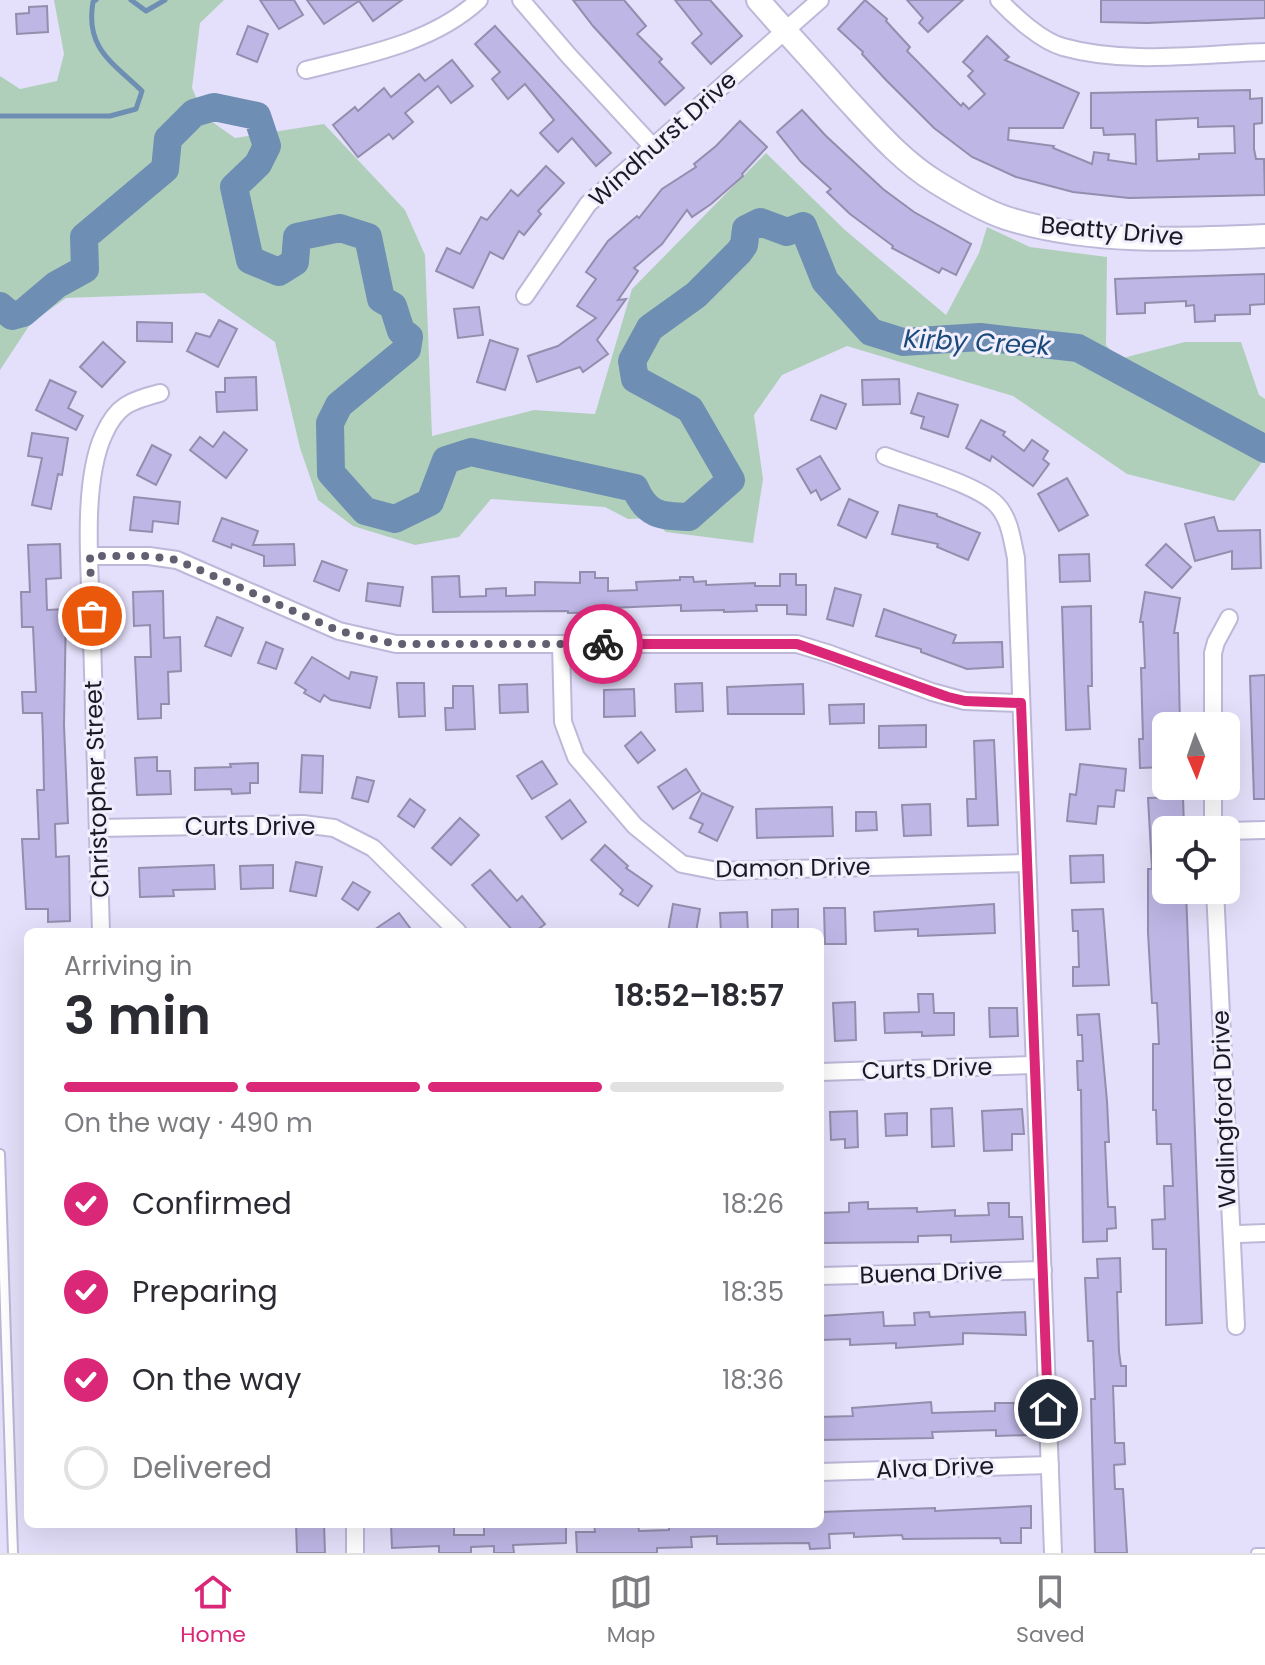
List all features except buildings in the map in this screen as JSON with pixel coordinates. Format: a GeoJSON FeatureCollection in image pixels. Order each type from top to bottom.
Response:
{"type":"FeatureCollection","features":[{"type":"Feature","properties":{"kind":"street"},"geometry":{"type":"LineString","coordinates":[[306,70],[377,52],[438,29],[465,13],[479,0]]}},
{"type":"Feature","properties":{"kind":"street"},"geometry":{"type":"LineString","coordinates":[[521,0],[653,147]]}},
{"type":"Feature","properties":{"kind":"street","name":"Beatty Drive"},"geometry":{"type":"LineString","coordinates":[[758,0],[879,134],[934,181],[990,211],[1006,218],[1059,230],[1096,234],[1205,239],[1265,236]]}},
{"type":"Feature","properties":{"kind":"street","name":"Windhurst Drive"},"geometry":{"type":"LineString","coordinates":[[525,296],[588,204],[820,0]]}},
{"type":"Feature","properties":{"kind":"street"},"geometry":{"type":"LineString","coordinates":[[999,0],[1022,23],[1060,46],[1125,56],[1265,52]]}},
{"type":"Feature","properties":{"kind":"street","name":"Christopher Street"},"geometry":{"type":"LineString","coordinates":[[101,928],[90,556],[91,473],[104,434],[120,408],[134,400],[160,393]]}},
{"type":"Feature","properties":{"kind":"street"},"geometry":{"type":"LineString","coordinates":[[885,456],[972,490],[997,505],[1009,526],[1016,558],[1053,1553]]}},
{"type":"Feature","properties":{"kind":"street"},"geometry":{"type":"LineString","coordinates":[[90,556],[149,556],[177,560],[339,631],[396,644],[797,644],[965,701],[1021,703]]}},
{"type":"Feature","properties":{"kind":"street"},"geometry":{"type":"LineString","coordinates":[[1213,712],[1213,653],[1229,618]]}},
{"type":"Feature","properties":{"kind":"street","name":"Damon Drive"},"geometry":{"type":"LineString","coordinates":[[561,644],[563,722],[576,757],[635,826],[682,864],[718,871],[1027,863]]}},
{"type":"Feature","properties":{"kind":"street","name":"Curts Drive"},"geometry":{"type":"LineString","coordinates":[[98,828],[303,824],[334,828],[373,848],[454,928]]}},
{"type":"Feature","properties":{"kind":"street"},"geometry":{"type":"LineString","coordinates":[[1240,831],[1265,830]]}},
{"type":"Feature","properties":{"kind":"street","name":"Walingford Drive"},"geometry":{"type":"LineString","coordinates":[[1216,904],[1236,1326]]}},
{"type":"Feature","properties":{"kind":"street","name":"Curts Drive"},"geometry":{"type":"LineString","coordinates":[[824,1072],[1035,1065]]}},
{"type":"Feature","properties":{"kind":"street"},"geometry":{"type":"LineString","coordinates":[[1233,1232],[1265,1233]]}},
{"type":"Feature","properties":{"kind":"street","name":"Buena Drive"},"geometry":{"type":"LineString","coordinates":[[824,1276],[1043,1270]]}},
{"type":"Feature","properties":{"kind":"street","name":"Alva Drive"},"geometry":{"type":"LineString","coordinates":[[824,1472],[1050,1465]]}},
{"type":"Feature","properties":{"kind":"street"},"geometry":{"type":"LineString","coordinates":[[355,1528],[355,1553]]}},
{"type":"Feature","properties":{"kind":"lane"},"geometry":{"type":"LineString","coordinates":[[0,1154],[13,1553]]}},
{"type":"Feature","properties":{"kind":"lane"},"geometry":{"type":"LineString","coordinates":[[0,1492],[11,1492]]}},
{"type":"Feature","properties":{"kind":"lane"},"geometry":{"type":"LineString","coordinates":[[1256,1553],[1265,1553]]}},
{"type":"Feature","properties":{"kind":"green space"},"geometry":{"type":"Polygon","coordinates":[[[54,0],[224,0],[200,23],[192,88],[204,116],[235,138],[324,124],[405,210],[425,255],[432,436],[534,410],[595,414],[632,289],[766,153],[845,230],[946,315],[979,253],[987,227],[1030,247],[1107,257],[1106,345],[1119,359],[1185,342],[1241,342],[1259,395],[1265,399],[1265,458],[1234,501],[1127,474],[1013,396],[847,346],[782,375],[754,415],[763,479],[753,543],[666,532],[650,518],[628,519],[605,507],[491,499],[459,537],[415,545],[353,526],[318,500],[300,448],[275,342],[204,293],[66,298],[31,323],[0,370],[0,76],[20,89],[57,81],[64,54],[54,0]]]}},
{"type":"Feature","properties":{"kind":"waterway"},"geometry":{"type":"LineString","coordinates":[[0,116],[110,116],[136,109],[142,91],[111,62],[97,43],[92,18],[93,2],[96,0]]}},
{"type":"Feature","properties":{"kind":"waterway"},"geometry":{"type":"LineString","coordinates":[[131,0],[146,11],[165,0]]}},
{"type":"Feature","properties":{"kind":"waterway","name":"Kirby Creek"},"geometry":{"type":"LineString","coordinates":[[0,306],[12,316],[23,313],[56,285],[85,269],[84,237],[165,169],[168,139],[194,113],[214,107],[257,116],[267,146],[258,164],[234,187],[250,260],[279,272],[295,262],[297,237],[340,228],[368,237],[381,299],[393,306],[401,331],[409,337],[407,349],[339,405],[330,423],[331,473],[365,511],[395,519],[430,502],[446,460],[471,452],[635,488],[645,504],[656,513],[689,517],[731,480],[690,409],[635,379],[632,361],[650,328],[696,295],[739,252],[744,245],[746,229],[760,222],[787,232],[803,226],[825,281],[871,332],[903,342],[980,337],[1078,348],[1265,449]]}},
{"type":"Feature","properties":{"kind":"way so far"},"geometry":{"type":"LineString","coordinates":[[92,616],[90,556],[149,556],[177,560],[339,631],[396,644],[603,644]]}},
{"type":"Feature","properties":{"kind":"route"},"geometry":{"type":"LineString","coordinates":[[603,644],[797,644],[948,697],[965,701],[1021,703],[1048,1409]]}}]}
